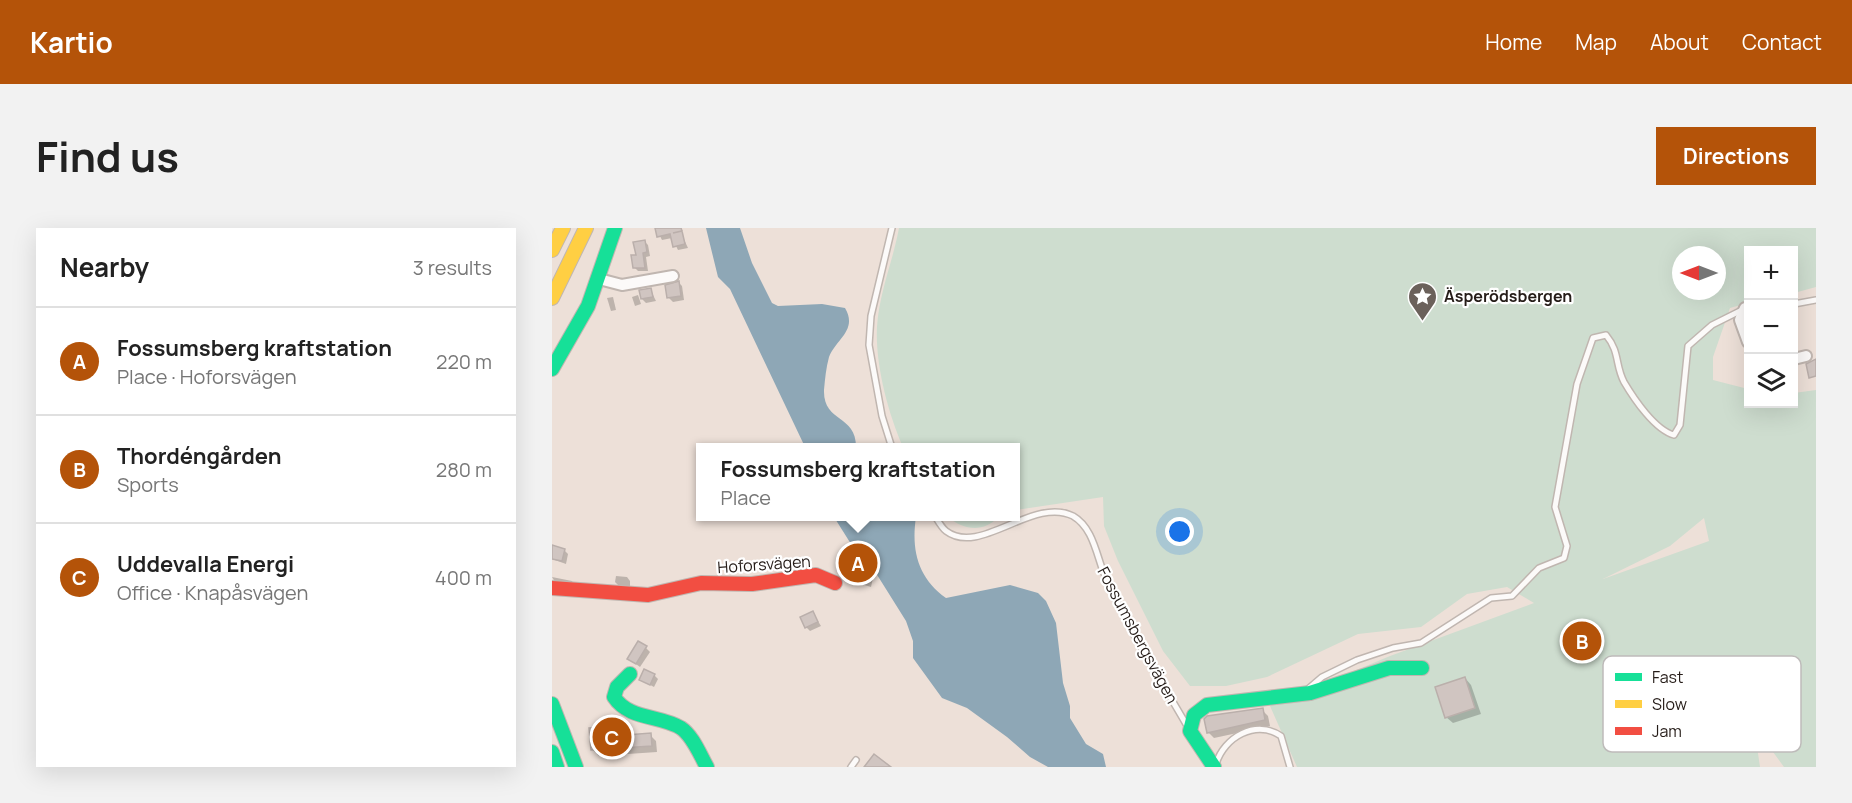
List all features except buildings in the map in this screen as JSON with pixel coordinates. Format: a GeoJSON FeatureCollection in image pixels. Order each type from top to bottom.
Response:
{"type":"FeatureCollection","features":[{"type":"Feature","properties":{"kind":"main road"},"geometry":{"type":"LineString","coordinates":[[553,248],[563,228]]}},
{"type":"Feature","properties":{"kind":"main road"},"geometry":{"type":"LineString","coordinates":[[552,298],[586,228]]}},
{"type":"Feature","properties":{"kind":"main road"},"geometry":{"type":"LineString","coordinates":[[552,369],[576,330],[599,279],[615,228]]}},
{"type":"Feature","properties":{"kind":"main road","name":"Hoforsvägen"},"geometry":{"type":"LineString","coordinates":[[552,588],[648,595],[701,583],[752,584],[816,575],[835,583]]}},
{"type":"Feature","properties":{"kind":"main road"},"geometry":{"type":"LineString","coordinates":[[1215,767],[1190,730],[1193,717],[1198,710],[1207,705],[1301,694],[1389,668],[1422,668]]}},
{"type":"Feature","properties":{"kind":"main road"},"geometry":{"type":"LineString","coordinates":[[630,674],[617,686],[615,698],[620,706],[632,713],[682,728],[707,767]]}},
{"type":"Feature","properties":{"kind":"main road"},"geometry":{"type":"LineString","coordinates":[[552,704],[576,767]]}},
{"type":"Feature","properties":{"kind":"main road"},"geometry":{"type":"LineString","coordinates":[[552,752],[557,767]]}},
{"type":"Feature","properties":{"kind":"street"},"geometry":{"type":"LineString","coordinates":[[599,279],[622,285],[673,276]]}},
{"type":"Feature","properties":{"kind":"street"},"geometry":{"type":"LineString","coordinates":[[1744,314],[1740,320],[1744,330]]}},
{"type":"Feature","properties":{"kind":"street"},"geometry":{"type":"LineString","coordinates":[[1798,358],[1806,356]]}},
{"type":"Feature","properties":{"kind":"lane"},"geometry":{"type":"LineString","coordinates":[[891,443],[882,416],[868,345],[871,316],[892,228]]}},
{"type":"Feature","properties":{"kind":"lane"},"geometry":{"type":"LineString","coordinates":[[1798,303],[1816,300]]}},
{"type":"Feature","properties":{"kind":"lane"},"geometry":{"type":"LineString","coordinates":[[1301,694],[1322,677],[1358,660],[1393,648],[1421,643],[1491,598],[1512,596],[1539,568],[1564,558],[1567,546],[1555,507],[1577,384],[1593,338],[1606,335],[1616,347],[1623,380],[1663,432],[1674,435],[1680,425],[1688,346],[1712,325],[1744,310]]}},
{"type":"Feature","properties":{"kind":"lane","name":"Fossumsbergsvägen"},"geometry":{"type":"LineString","coordinates":[[1020,521],[1043,512],[1062,512],[1074,517],[1091,536],[1112,592],[1190,730]]}},
{"type":"Feature","properties":{"kind":"lane","name":"Fossumsbergsvägen"},"geometry":{"type":"LineString","coordinates":[[939,521],[946,531],[957,536],[981,536],[1020,521]]}},
{"type":"Feature","properties":{"kind":"lane"},"geometry":{"type":"LineString","coordinates":[[1215,767],[1222,749],[1233,737],[1264,729],[1281,736],[1290,767]]}},
{"type":"Feature","properties":{"kind":"lane"},"geometry":{"type":"LineString","coordinates":[[851,767],[856,760]]}},
{"type":"Feature","properties":{"kind":"green space"},"geometry":{"type":"Polygon","coordinates":[[[899,228],[1816,228],[1816,287],[1798,292],[1798,246],[1744,246],[1744,304],[1730,308],[1713,357],[1713,380],[1744,388],[1744,408],[1798,408],[1798,392],[1816,390],[1816,767],[1784,767],[1773,752],[1801,752],[1801,656],[1603,656],[1603,752],[1758,752],[1760,767],[1297,767],[1270,706],[1390,656],[1534,603],[1507,587],[1467,594],[1421,627],[1358,634],[1267,677],[1226,686],[1190,686],[1163,651],[1118,561],[1104,526],[1103,497],[1020,509],[1020,443],[901,443],[892,419],[880,372],[877,341],[878,314],[899,228]],[[1704,518],[1670,546],[1603,579],[1709,541],[1704,518]]]}},
{"type":"Feature","properties":{"kind":"green space"},"geometry":{"type":"Polygon","coordinates":[[[954,521],[993,521],[986,526],[973,528],[954,521]]]}},
{"type":"Feature","properties":{"kind":"water"},"geometry":{"type":"Polygon","coordinates":[[[706,228],[740,228],[752,263],[772,303],[778,306],[822,304],[845,308],[849,322],[845,334],[829,357],[824,390],[825,401],[829,408],[851,429],[856,443],[803,443],[730,289],[718,277],[706,228]]]}},
{"type":"Feature","properties":{"kind":"water"},"geometry":{"type":"Polygon","coordinates":[[[837,521],[916,521],[915,541],[919,562],[929,582],[946,598],[1010,585],[1038,593],[1046,601],[1056,623],[1063,683],[1070,706],[1070,718],[1086,744],[1103,754],[1106,767],[1048,767],[1030,757],[967,708],[942,698],[913,658],[913,641],[906,621],[864,554],[851,549],[851,544],[837,521]]]}},
{"type":"Feature","properties":{"kind":"traffic: fast"},"geometry":{"type":"LineString","coordinates":[[552,369],[588,306],[615,228]]}},
{"type":"Feature","properties":{"kind":"traffic: fast"},"geometry":{"type":"LineString","coordinates":[[1214,767],[1190,731],[1194,715],[1207,705],[1310,693],[1389,668],[1422,668]]}},
{"type":"Feature","properties":{"kind":"traffic: fast"},"geometry":{"type":"LineString","coordinates":[[630,674],[617,687],[614,697],[628,710],[673,724],[685,731],[707,767]]}},
{"type":"Feature","properties":{"kind":"traffic: fast"},"geometry":{"type":"LineString","coordinates":[[552,704],[576,767]]}},
{"type":"Feature","properties":{"kind":"traffic: fast"},"geometry":{"type":"LineString","coordinates":[[552,752],[557,767]]}},
{"type":"Feature","properties":{"kind":"traffic: slow"},"geometry":{"type":"LineString","coordinates":[[552,250],[563,228]]}},
{"type":"Feature","properties":{"kind":"traffic: slow"},"geometry":{"type":"LineString","coordinates":[[552,298],[586,228]]}},
{"type":"Feature","properties":{"kind":"traffic: jam"},"geometry":{"type":"LineString","coordinates":[[552,588],[648,595],[701,583],[752,584],[816,575],[835,583]]}},
{"type":"Feature","properties":{"kind":"place","name":"Äsperödsbergen"},"geometry":{"type":"Point","coordinates":[1423,322]}},
{"type":"Feature","properties":{"kind":"place","name":"Fossumsberg kraftstation"},"geometry":{"type":"Point","coordinates":[858,563]}},
{"type":"Feature","properties":{"kind":"place","name":"Thordéngården"},"geometry":{"type":"Point","coordinates":[1582,641]}},
{"type":"Feature","properties":{"kind":"place","name":"Uddevalla Energi"},"geometry":{"type":"Point","coordinates":[612,737]}}]}
